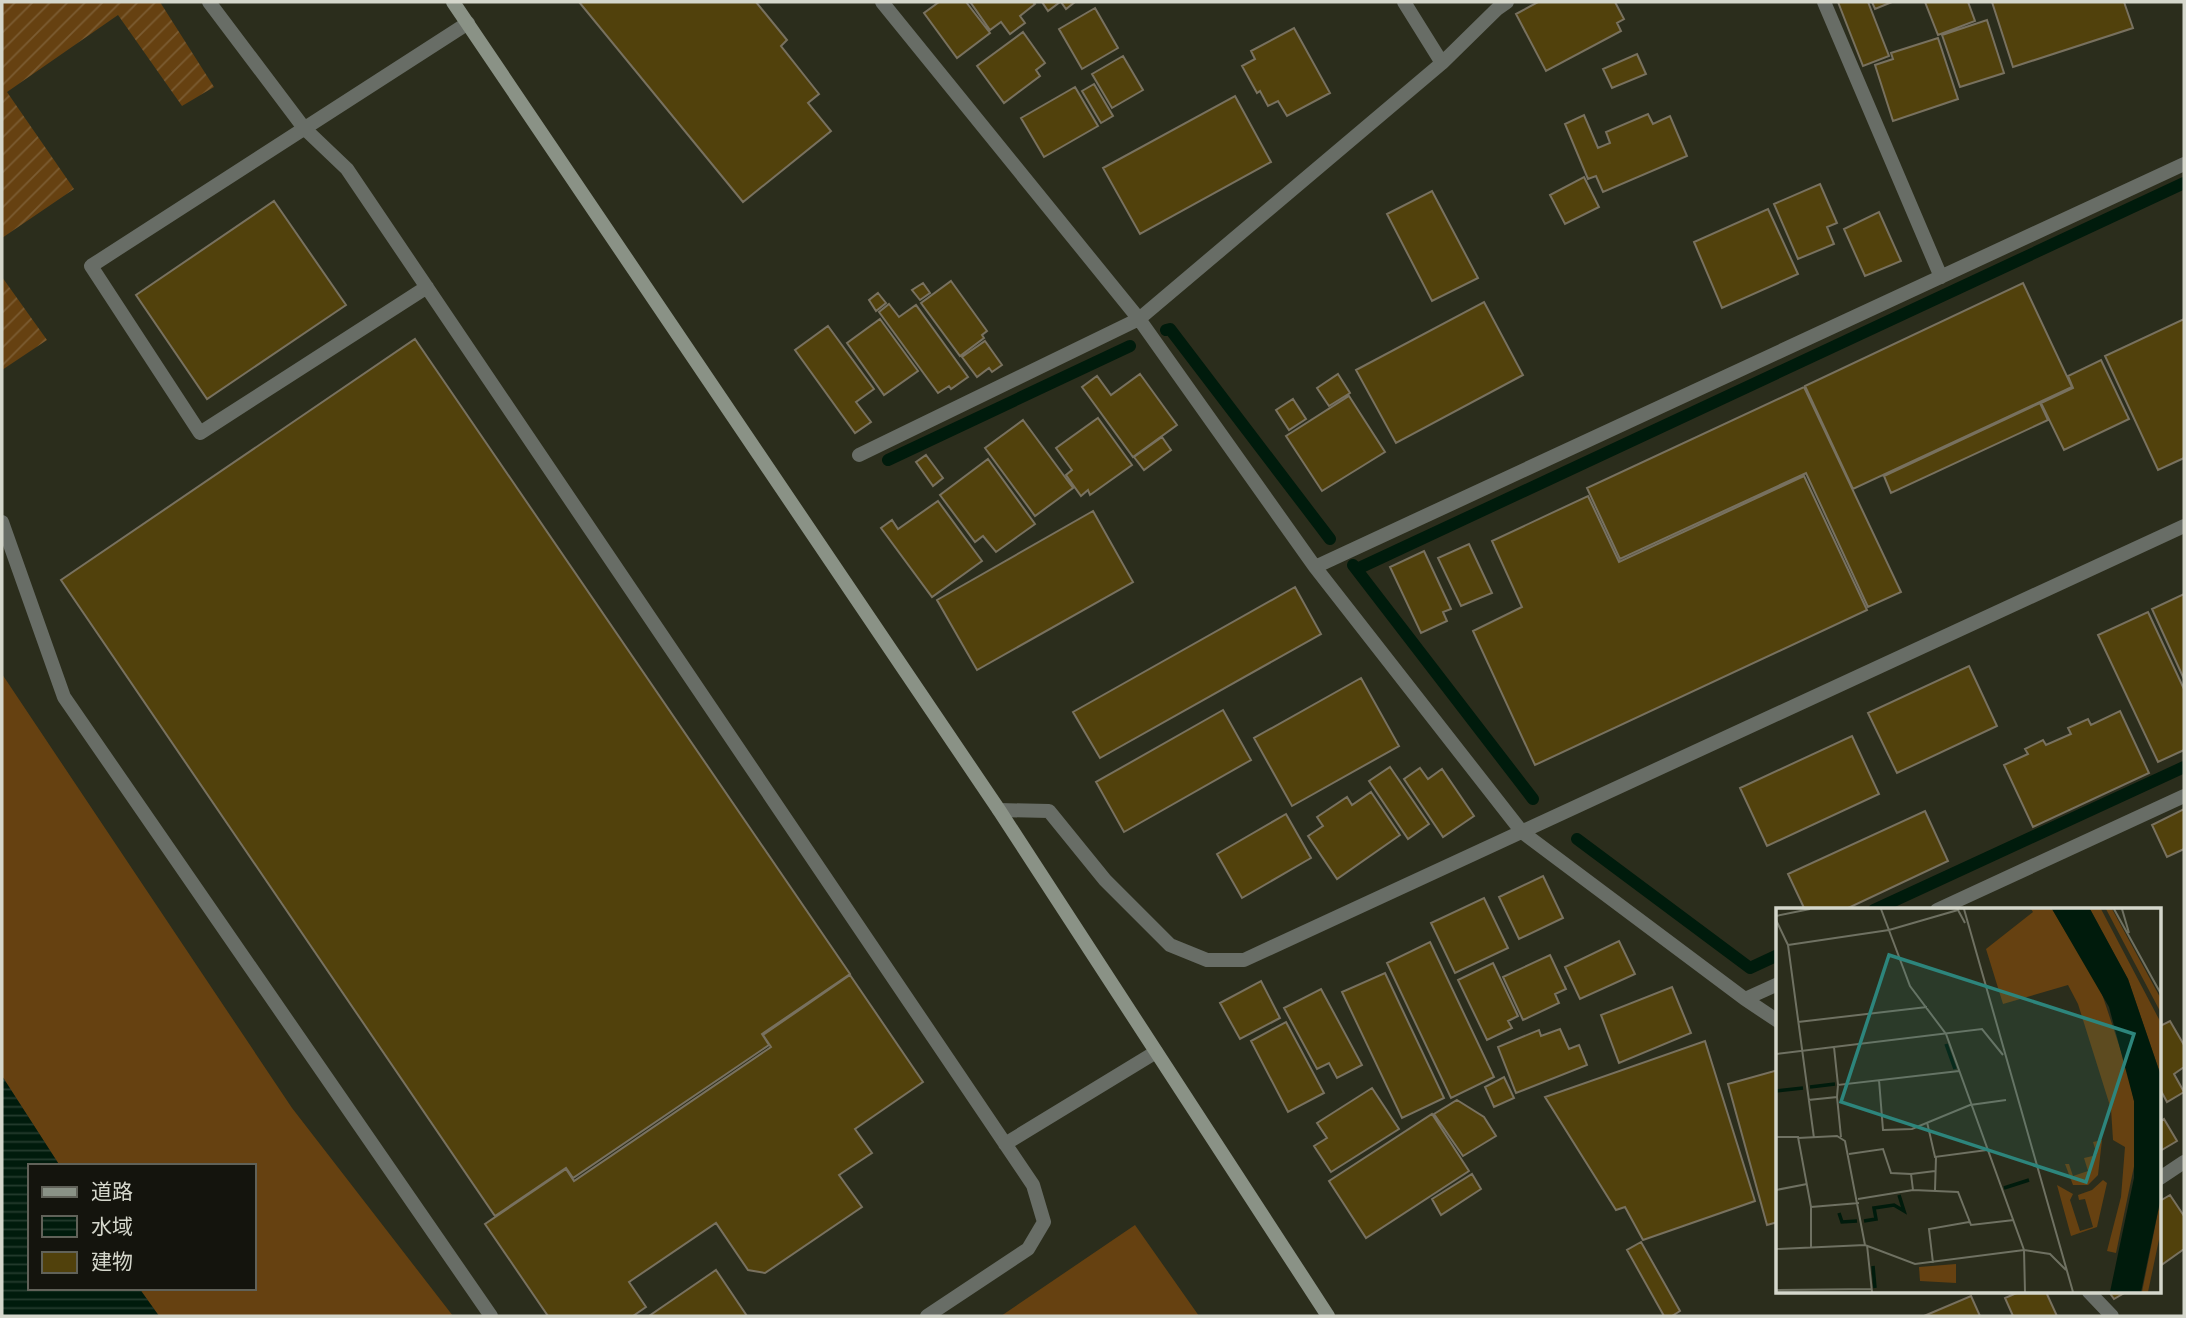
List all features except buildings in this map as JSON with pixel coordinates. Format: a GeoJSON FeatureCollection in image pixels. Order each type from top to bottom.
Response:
{"type":"FeatureCollection","features":[{"type":"Feature","properties":{"kind":"street"},"geometry":{"type":"LineString","coordinates":[[209,2],[304,128],[347,169],[1033,1185],[1044,1222],[1028,1249],[927,1316]]}},
{"type":"Feature","properties":{"kind":"street"},"geometry":{"type":"LineString","coordinates":[[453,2],[999,810],[1328,1316]]}},
{"type":"Feature","properties":{"kind":"street"},"geometry":{"type":"LineString","coordinates":[[882,2],[1139,320],[1315,567],[1521,832],[1776,1020]]}},
{"type":"Feature","properties":{"kind":"street"},"geometry":{"type":"LineString","coordinates":[[1405,2],[1442,63]]}},
{"type":"Feature","properties":{"kind":"street"},"geometry":{"type":"LineString","coordinates":[[859,455],[1139,320],[1442,63],[1507,2]]}},
{"type":"Feature","properties":{"kind":"street"},"geometry":{"type":"LineString","coordinates":[[1824,2],[1941,277]]}},
{"type":"Feature","properties":{"kind":"street"},"geometry":{"type":"LineString","coordinates":[[427,287],[200,433],[91,266],[468,23]]}},
{"type":"Feature","properties":{"kind":"street"},"geometry":{"type":"LineString","coordinates":[[1315,567],[2184,164]]}},
{"type":"Feature","properties":{"kind":"street"},"geometry":{"type":"LineString","coordinates":[[2,522],[64,697],[491,1316]]}},
{"type":"Feature","properties":{"kind":"street"},"geometry":{"type":"LineString","coordinates":[[999,810],[1049,811],[1104,880],[1170,945],[1207,960],[1244,960],[2184,526]]}},
{"type":"Feature","properties":{"kind":"street"},"geometry":{"type":"LineString","coordinates":[[1941,908],[2184,796]]}},
{"type":"Feature","properties":{"kind":"street"},"geometry":{"type":"LineString","coordinates":[[1745,999],[1776,985]]}},
{"type":"Feature","properties":{"kind":"street"},"geometry":{"type":"LineString","coordinates":[[1006,1144],[1156,1052]]}},
{"type":"Feature","properties":{"kind":"street"},"geometry":{"type":"LineString","coordinates":[[2162,1177],[2184,1162]]}},
{"type":"Feature","properties":{"kind":"street"},"geometry":{"type":"LineString","coordinates":[[2091,1294],[2112,1316]]}},
{"type":"Feature","properties":{"kind":"shaded area"},"geometry":{"type":"Polygon","coordinates":[[[2,2],[160,2],[214,87],[182,106],[118,15],[7,92],[74,189],[2,238],[2,2]]]}},
{"type":"Feature","properties":{"kind":"shaded area"},"geometry":{"type":"Polygon","coordinates":[[[2,277],[47,340],[2,370],[2,277]]]}},
{"type":"Feature","properties":{"kind":"shaded area"},"geometry":{"type":"Polygon","coordinates":[[[2,674],[292,1108],[453,1316],[159,1316],[140,1290],[256,1290],[256,1164],[59,1164],[2,1076],[2,674]]]}},
{"type":"Feature","properties":{"kind":"shaded area"},"geometry":{"type":"Polygon","coordinates":[[[1135,1225],[1199,1316],[1001,1316],[1135,1225]]]}},
{"type":"Feature","properties":{"kind":"water"},"geometry":{"type":"Polygon","coordinates":[[[2,1076],[59,1164],[28,1164],[28,1290],[140,1290],[159,1316],[2,1316],[2,1076]]]}},
{"type":"Feature","properties":{"kind":"waterway"},"geometry":{"type":"LineString","coordinates":[[1357,569],[2184,183]]}},
{"type":"Feature","properties":{"kind":"waterway"},"geometry":{"type":"LineString","coordinates":[[1166,330],[1170,329],[1330,539]]}},
{"type":"Feature","properties":{"kind":"waterway"},"geometry":{"type":"LineString","coordinates":[[888,460],[1130,346]]}},
{"type":"Feature","properties":{"kind":"waterway"},"geometry":{"type":"LineString","coordinates":[[1353,565],[1533,799]]}},
{"type":"Feature","properties":{"kind":"waterway"},"geometry":{"type":"LineString","coordinates":[[1878,908],[2184,767]]}},
{"type":"Feature","properties":{"kind":"waterway"},"geometry":{"type":"LineString","coordinates":[[1577,839],[1750,968],[1776,956]]}}]}
